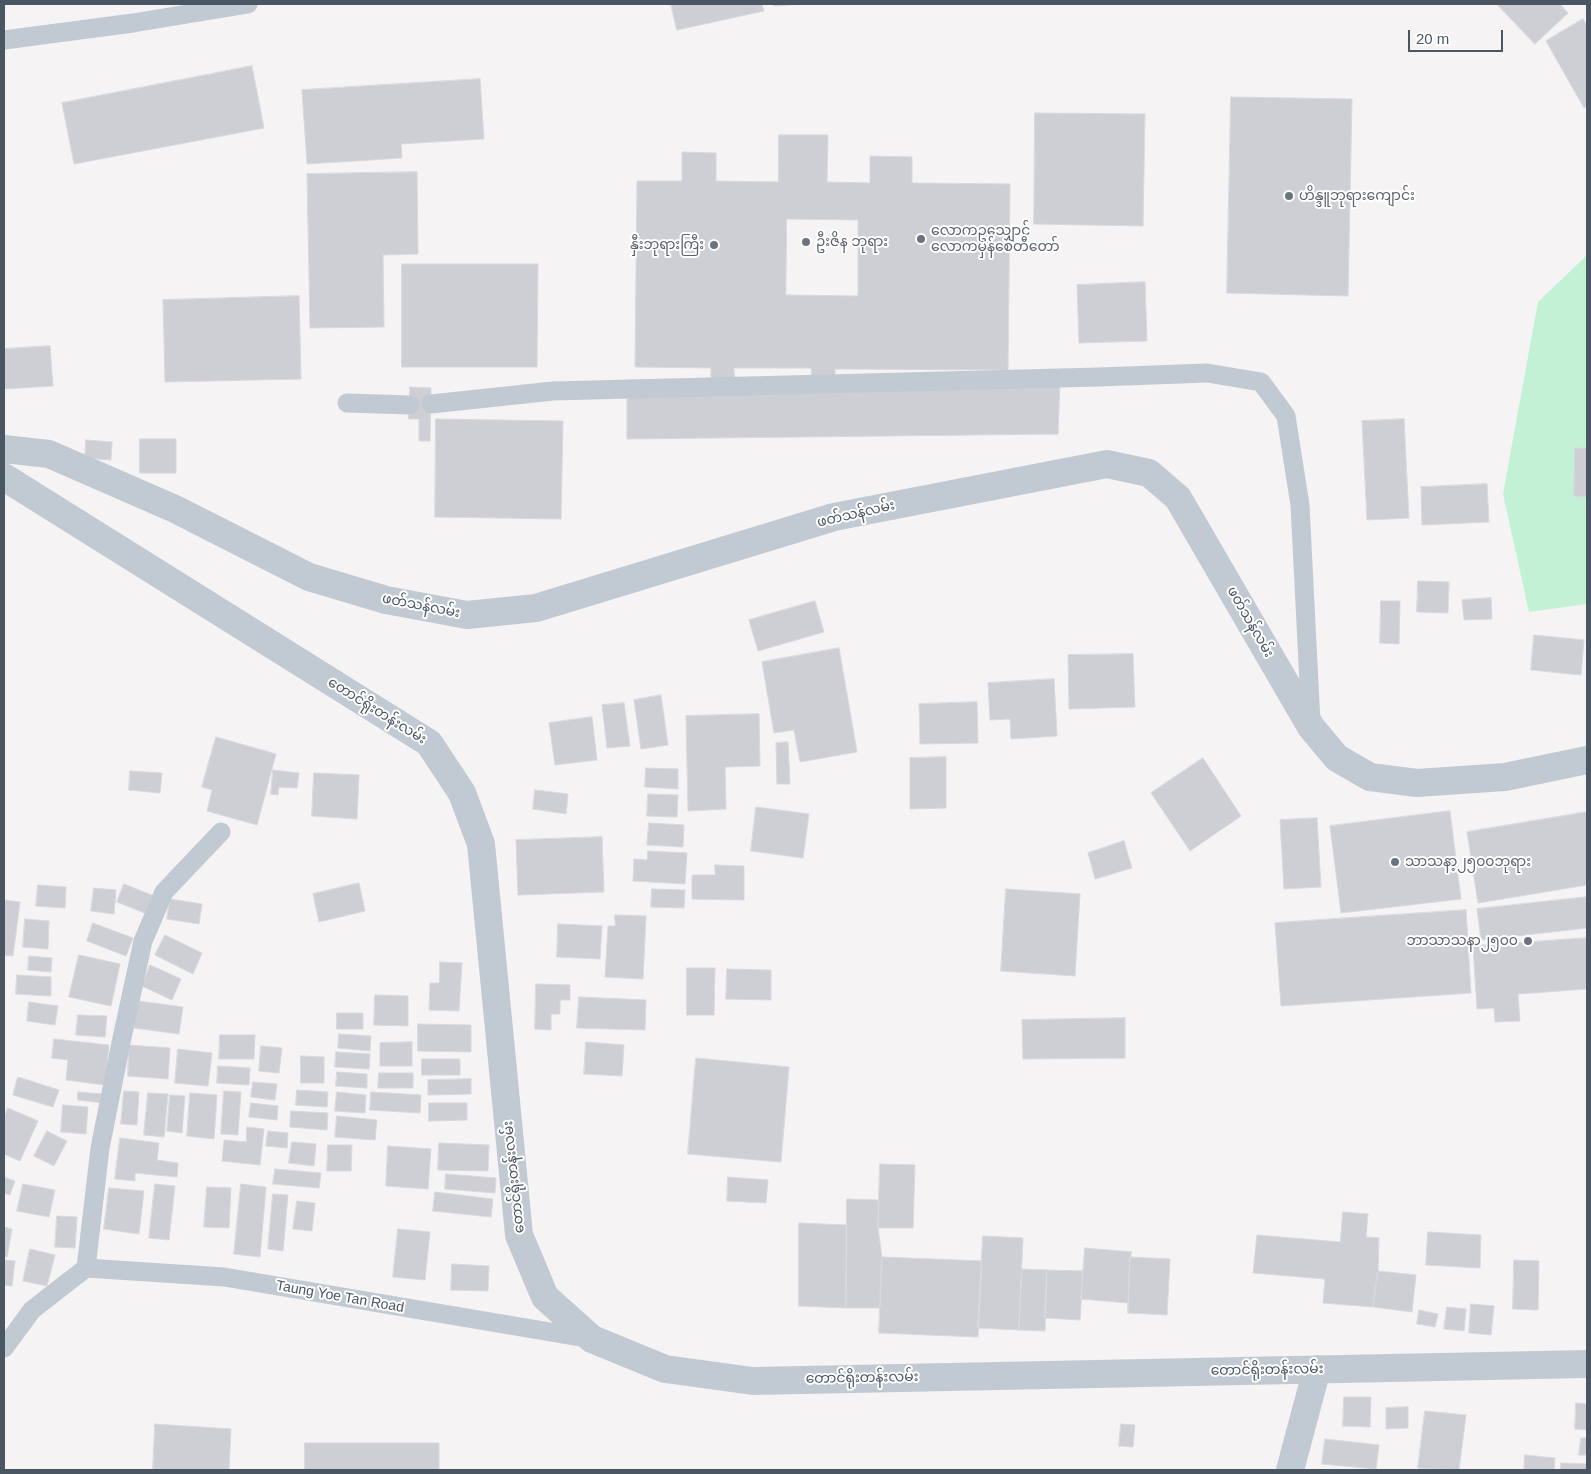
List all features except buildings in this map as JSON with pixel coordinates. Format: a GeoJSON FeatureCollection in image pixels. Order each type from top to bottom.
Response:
{"type":"FeatureCollection","features":[{"type":"Feature","properties":{"kind":"street","name":"ဖတ်သန်လမ်း"},"geometry":{"type":"LineString","coordinates":[[4,449],[49,454],[176,509],[309,577],[386,600],[467,615],[536,608],[834,517],[1107,464],[1149,473],[1178,498],[1311,726],[1337,758],[1370,777],[1417,783],[1505,777],[1587,760]]}},
{"type":"Feature","properties":{"kind":"street","name":"တောင်ရိုးတန်းလမ်း"},"geometry":{"type":"LineString","coordinates":[[4,477],[429,743],[462,793],[481,844],[519,1236],[545,1297],[592,1339],[665,1369],[753,1381],[1587,1364]]}},
{"type":"Feature","properties":{"kind":"street"},"geometry":{"type":"LineString","coordinates":[[1290,1470],[1317,1369]]}},
{"type":"Feature","properties":{"kind":"lane"},"geometry":{"type":"LineString","coordinates":[[4,40],[134,23],[248,4]]}},
{"type":"Feature","properties":{"kind":"lane"},"geometry":{"type":"LineString","coordinates":[[431,404],[553,391],[1207,373],[1261,382],[1286,416],[1300,505],[1311,726]]}},
{"type":"Feature","properties":{"kind":"lane"},"geometry":{"type":"LineString","coordinates":[[348,403],[410,405]]}},
{"type":"Feature","properties":{"kind":"lane"},"geometry":{"type":"LineString","coordinates":[[4,1348],[32,1310],[86,1268],[100,1148],[143,941],[164,892],[222,832]]}},
{"type":"Feature","properties":{"kind":"lane","name":"Taung Yoe Tan Road"},"geometry":{"type":"LineString","coordinates":[[86,1268],[224,1278],[592,1339]]}},
{"type":"Feature","properties":{"kind":"green space"},"geometry":{"type":"Polygon","coordinates":[[[1587,255],[1587,604],[1529,612],[1503,494],[1538,302],[1587,255]]]}},
{"type":"Feature","properties":{"kind":"place","name":"ဟိန္ဒူဘုရားကျောင်း"},"geometry":{"type":"Point","coordinates":[1289,196]}},
{"type":"Feature","properties":{"kind":"place","name":"လောကဥသျှောင် လောကမှန်စေတီတော်"},"geometry":{"type":"Point","coordinates":[921,239]}},
{"type":"Feature","properties":{"kind":"place","name":"ဦးဇိန ဘုရား"},"geometry":{"type":"Point","coordinates":[806,242]}},
{"type":"Feature","properties":{"kind":"place","name":"နှီးဘုရားကြီး"},"geometry":{"type":"Point","coordinates":[714,245]}},
{"type":"Feature","properties":{"kind":"place","name":"သာသနာ့၂၅၀၀ဘုရား"},"geometry":{"type":"Point","coordinates":[1395,862]}},
{"type":"Feature","properties":{"kind":"place","name":"ဘာသာသနာ၂၅၀၀"},"geometry":{"type":"Point","coordinates":[1528,941]}}]}
